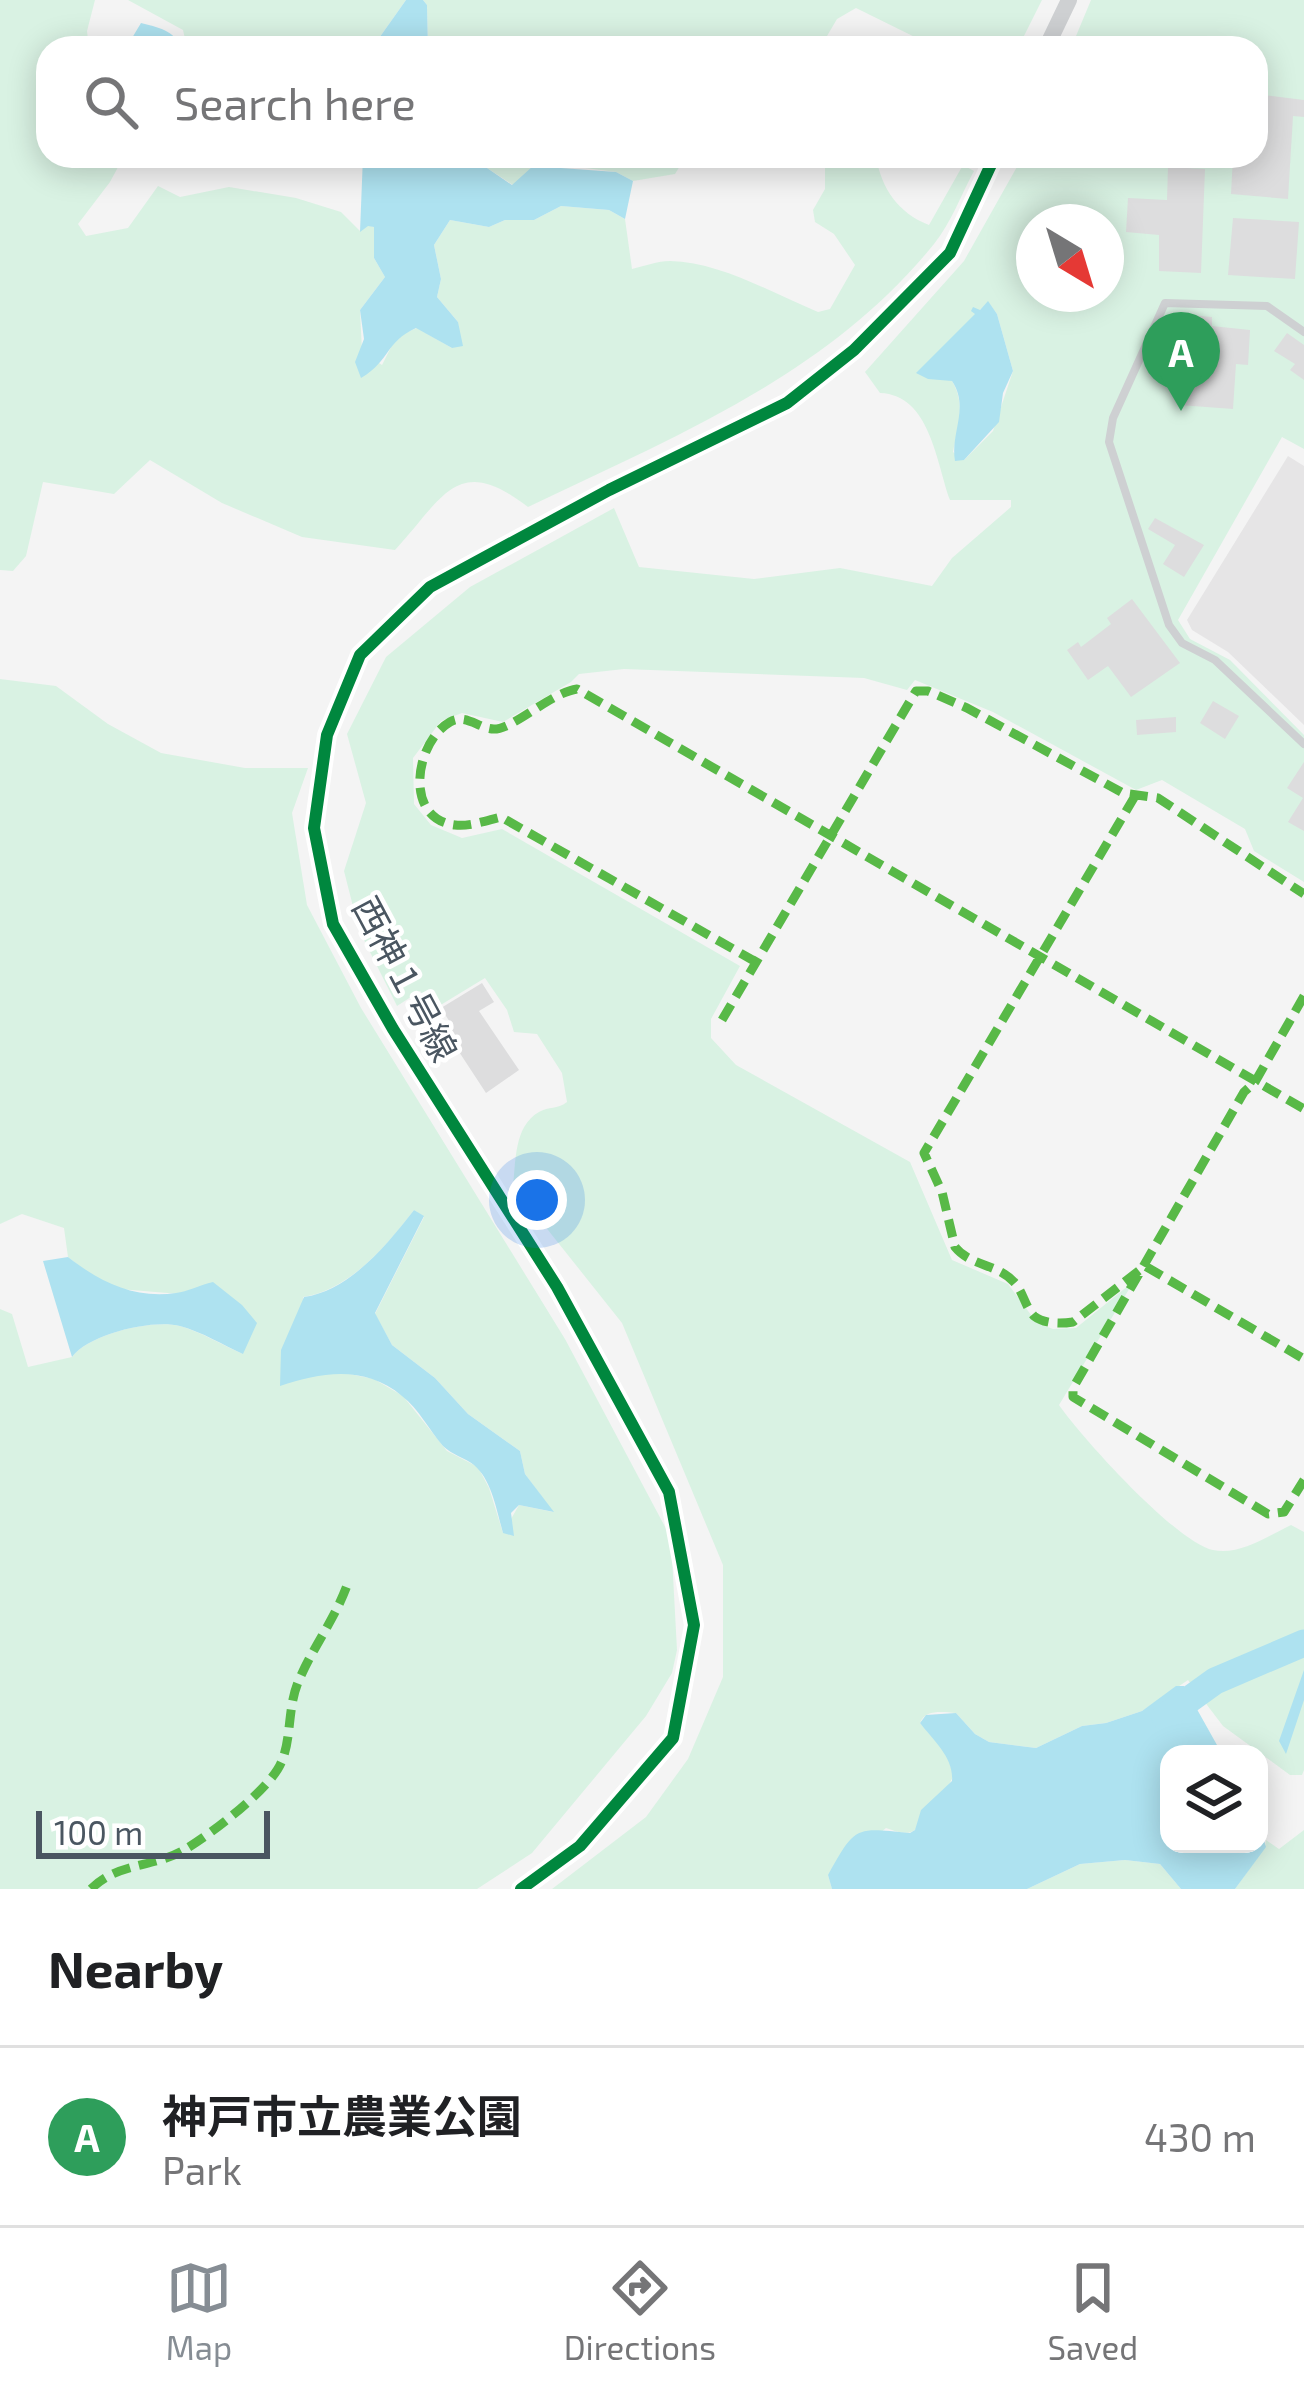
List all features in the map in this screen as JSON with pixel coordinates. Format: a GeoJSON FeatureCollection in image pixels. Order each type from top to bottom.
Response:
{"type":"FeatureCollection","features":[{"type":"Feature","properties":{"kind":"street"},"geometry":{"type":"LineString","coordinates":[[1052,36],[1069,0]]}},
{"type":"Feature","properties":{"kind":"street","name":"西神１号線"},"geometry":{"type":"LineString","coordinates":[[521,1889],[580,1846],[673,1738],[694,1625],[669,1492],[557,1287],[392,1029],[333,924],[314,828],[327,735],[360,655],[430,587],[609,490],[787,403],[854,350],[950,253],[989,168]]}},
{"type":"Feature","properties":{"kind":"lane"},"geometry":{"type":"LineString","coordinates":[[1304,332],[1267,306],[1165,303],[1113,418],[1109,442],[1169,625],[1182,643],[1215,660],[1304,744]]}},
{"type":"Feature","properties":{"kind":"shaded area"},"geometry":{"type":"Polygon","coordinates":[[[1288,456],[1304,466],[1304,725],[1228,652],[1192,630],[1187,620],[1288,456]]]}},
{"type":"Feature","properties":{"kind":"green space"},"geometry":{"type":"Polygon","coordinates":[[[0,0],[95,0],[88,36],[36,36],[36,168],[118,168],[78,224],[86,236],[128,228],[158,186],[180,197],[229,187],[296,198],[341,212],[360,231],[374,227],[374,258],[385,277],[360,310],[362,351],[382,365],[396,337],[417,328],[452,348],[458,322],[437,297],[441,279],[434,245],[450,220],[489,227],[505,220],[534,220],[561,206],[609,210],[625,219],[632,269],[670,261],[708,267],[818,312],[830,309],[855,265],[834,234],[815,222],[813,210],[825,189],[825,168],[879,168],[893,198],[908,214],[929,225],[961,168],[974,171],[934,244],[847,330],[747,398],[528,507],[504,491],[468,482],[440,499],[395,550],[302,537],[222,503],[150,460],[114,494],[43,482],[26,556],[13,571],[0,570],[0,0]]]}},
{"type":"Feature","properties":{"kind":"green space"},"geometry":{"type":"Polygon","coordinates":[[[128,0],[406,0],[380,36],[184,36],[183,30],[128,0]]]}},
{"type":"Feature","properties":{"kind":"green space"},"geometry":{"type":"Polygon","coordinates":[[[423,0],[1042,0],[1024,36],[913,36],[856,8],[837,19],[827,36],[428,36],[423,0]]]}},
{"type":"Feature","properties":{"kind":"green space"},"geometry":{"type":"Polygon","coordinates":[[[1091,0],[1304,0],[1304,449],[1282,437],[1178,620],[1190,639],[1230,660],[1304,735],[1304,882],[1254,851],[1245,829],[1162,780],[1136,790],[993,712],[915,680],[907,690],[864,678],[624,669],[579,674],[503,722],[462,713],[441,721],[413,758],[414,804],[431,825],[462,838],[502,829],[740,966],[711,1019],[711,1038],[736,1065],[910,1162],[952,1260],[1008,1284],[1037,1323],[1053,1329],[1076,1328],[1134,1281],[1059,1405],[1131,1487],[1197,1543],[1213,1550],[1233,1550],[1291,1525],[1304,1532],[1304,1770],[1302,1775],[1290,1775],[1268,1759],[1268,1745],[1249,1745],[1223,1726],[1188,1680],[1142,1711],[1082,1726],[1036,1748],[989,1742],[956,1713],[935,1712],[920,1723],[949,1759],[954,1773],[949,1785],[915,1830],[904,1833],[886,1828],[828,1875],[832,1889],[552,1889],[646,1817],[688,1759],[723,1677],[723,1565],[622,1323],[513,1186],[525,1126],[539,1112],[567,1102],[562,1073],[537,1034],[514,1032],[507,1010],[485,978],[434,1009],[420,991],[397,1006],[359,930],[344,871],[366,803],[347,734],[386,657],[470,587],[614,508],[639,567],[754,579],[840,568],[932,586],[952,558],[1011,507],[1011,500],[950,500],[920,417],[897,397],[880,393],[865,372],[964,261],[1016,168],[1268,168],[1268,36],[1076,36],[1091,0]],[[988,302],[976,314],[944,378],[952,381],[959,398],[953,452],[964,460],[993,431],[1013,371],[997,314],[988,302]]]}},
{"type":"Feature","properties":{"kind":"green space"},"geometry":{"type":"Polygon","coordinates":[[[487,168],[539,168],[513,185],[487,168]]]}},
{"type":"Feature","properties":{"kind":"green space"},"geometry":{"type":"Polygon","coordinates":[[[585,168],[679,168],[675,174],[633,181],[616,172],[585,168]]]}},
{"type":"Feature","properties":{"kind":"green space"},"geometry":{"type":"Polygon","coordinates":[[[0,679],[56,686],[108,724],[161,753],[245,768],[308,768],[292,813],[307,905],[361,1008],[565,1339],[671,1538],[677,1650],[672,1673],[646,1716],[532,1853],[477,1889],[0,1889],[0,1309],[12,1314],[28,1367],[72,1357],[92,1341],[122,1330],[168,1324],[243,1354],[180,1294],[119,1289],[97,1280],[68,1257],[64,1228],[22,1214],[0,1224],[0,679]],[[414,1210],[379,1252],[351,1276],[303,1297],[317,1373],[374,1379],[403,1396],[447,1451],[478,1467],[503,1533],[519,1505],[553,1512],[525,1474],[520,1451],[468,1414],[435,1378],[392,1345],[375,1314],[424,1217],[414,1210]]]}},
{"type":"Feature","properties":{"kind":"green space"},"geometry":{"type":"Polygon","coordinates":[[[1304,1830],[1304,1889],[1235,1889],[1261,1853],[1268,1853],[1268,1841],[1279,1849],[1304,1830]]]}},
{"type":"Feature","properties":{"kind":"green space"},"geometry":{"type":"Polygon","coordinates":[[[1125,1860],[1160,1864],[1181,1889],[1027,1889],[1080,1864],[1125,1860]]]}},
{"type":"Feature","properties":{"kind":"water"},"geometry":{"type":"Polygon","coordinates":[[[406,0],[423,0],[427,5],[428,36],[380,36],[406,0]]]}},
{"type":"Feature","properties":{"kind":"water"},"geometry":{"type":"Polygon","coordinates":[[[141,23],[173,36],[133,36],[141,23]]]}},
{"type":"Feature","properties":{"kind":"water"},"geometry":{"type":"Polygon","coordinates":[[[363,168],[487,168],[512,185],[531,168],[616,172],[633,181],[625,219],[609,210],[561,206],[534,220],[505,220],[489,227],[450,220],[434,245],[441,279],[437,297],[458,322],[463,346],[452,348],[416,328],[361,378],[355,362],[364,339],[360,310],[385,277],[374,258],[374,227],[360,232],[363,168]]]}},
{"type":"Feature","properties":{"kind":"water"},"geometry":{"type":"Polygon","coordinates":[[[988,301],[997,314],[1013,371],[1003,393],[999,422],[964,460],[955,461],[957,391],[952,381],[916,373],[975,314],[973,307],[980,310],[988,301]]]}},
{"type":"Feature","properties":{"kind":"water"},"geometry":{"type":"Polygon","coordinates":[[[414,1210],[424,1216],[375,1313],[392,1345],[435,1378],[468,1414],[520,1451],[525,1474],[554,1512],[519,1505],[511,1513],[514,1536],[503,1533],[480,1471],[443,1446],[414,1407],[388,1386],[343,1374],[280,1386],[281,1350],[304,1297],[351,1276],[414,1210]]]}},
{"type":"Feature","properties":{"kind":"water"},"geometry":{"type":"Polygon","coordinates":[[[68,1257],[105,1281],[132,1291],[180,1292],[213,1282],[257,1323],[243,1354],[168,1324],[106,1335],[72,1357],[43,1261],[68,1257]]]}},
{"type":"Feature","properties":{"kind":"water"},"geometry":{"type":"Polygon","coordinates":[[[1304,1670],[1304,1700],[1286,1754],[1279,1741],[1304,1670]]]}},
{"type":"Feature","properties":{"kind":"water"},"geometry":{"type":"Polygon","coordinates":[[[1176,1686],[1184,1686],[1217,1745],[1160,1745],[1160,1853],[1262,1853],[1235,1889],[1181,1889],[1160,1864],[1125,1860],[1080,1864],[1027,1889],[832,1889],[828,1875],[852,1838],[878,1830],[910,1833],[921,1810],[952,1781],[946,1757],[920,1723],[926,1715],[956,1713],[989,1742],[1036,1748],[1082,1726],[1142,1711],[1176,1686]]]}},
{"type":"Feature","properties":{"kind":"building"},"geometry":{"type":"Polygon","coordinates":[[[1268,96],[1304,100],[1304,117],[1293,116],[1288,199],[1231,194],[1232,168],[1268,168],[1268,96]]]}},
{"type":"Feature","properties":{"kind":"building"},"geometry":{"type":"Polygon","coordinates":[[[1168,168],[1205,169],[1201,273],[1159,271],[1159,235],[1126,232],[1128,198],[1167,200],[1168,168]]]}},
{"type":"Feature","properties":{"kind":"building"},"geometry":{"type":"Polygon","coordinates":[[[1233,218],[1299,222],[1295,279],[1228,275],[1233,218]]]}},
{"type":"Feature","properties":{"kind":"building"},"geometry":{"type":"Polygon","coordinates":[[[1178,314],[1212,317],[1212,326],[1250,330],[1248,365],[1236,364],[1233,409],[1179,405],[1184,332],[1177,332],[1178,314]]]}},
{"type":"Feature","properties":{"kind":"building"},"geometry":{"type":"Polygon","coordinates":[[[1287,333],[1304,345],[1304,380],[1290,370],[1295,364],[1274,351],[1287,333]]]}},
{"type":"Feature","properties":{"kind":"building"},"geometry":{"type":"Polygon","coordinates":[[[1155,518],[1204,545],[1184,577],[1163,564],[1175,545],[1148,529],[1155,518]]]}},
{"type":"Feature","properties":{"kind":"building"},"geometry":{"type":"Polygon","coordinates":[[[1132,599],[1180,663],[1131,697],[1108,666],[1088,680],[1067,650],[1078,642],[1081,647],[1111,624],[1107,618],[1132,599]]]}},
{"type":"Feature","properties":{"kind":"building"},"geometry":{"type":"Polygon","coordinates":[[[1213,701],[1239,716],[1225,739],[1200,723],[1213,701]]]}},
{"type":"Feature","properties":{"kind":"building"},"geometry":{"type":"Polygon","coordinates":[[[1176,717],[1176,732],[1137,735],[1136,720],[1176,717]]]}},
{"type":"Feature","properties":{"kind":"building"},"geometry":{"type":"Polygon","coordinates":[[[1304,762],[1304,831],[1288,822],[1303,798],[1287,788],[1304,762]]]}},
{"type":"Feature","properties":{"kind":"building"},"geometry":{"type":"Polygon","coordinates":[[[482,983],[494,1002],[479,1011],[519,1070],[486,1093],[446,1032],[453,1027],[441,1008],[482,983]]]}},
{"type":"Feature","properties":{"kind":"waterway"},"geometry":{"type":"LineString","coordinates":[[1165,1717],[1215,1681],[1304,1643]]}},
{"type":"Feature","properties":{"kind":"marked path"},"geometry":{"type":"LineString","coordinates":[[756,962],[501,817],[460,825],[438,820],[427,809],[420,779],[422,762],[438,732],[462,719],[488,728],[502,727],[577,689],[1304,1109]]}},
{"type":"Feature","properties":{"kind":"marked path"},"geometry":{"type":"LineString","coordinates":[[722,1020],[916,691],[928,691],[967,708],[1123,793],[1158,798],[1304,894]]}},
{"type":"Feature","properties":{"kind":"marked path"},"geometry":{"type":"LineString","coordinates":[[1135,796],[924,1153],[942,1192],[955,1247],[1007,1276],[1038,1319],[1073,1322],[1145,1266],[1304,1359]]}},
{"type":"Feature","properties":{"kind":"marked path"},"geometry":{"type":"LineString","coordinates":[[1304,996],[1073,1388],[1073,1397],[1268,1514],[1284,1512],[1304,1480]]}},
{"type":"Feature","properties":{"kind":"marked path"},"geometry":{"type":"LineString","coordinates":[[91,1889],[113,1874],[184,1850],[223,1823],[275,1774],[284,1754],[299,1680],[349,1580]]}},
{"type":"Feature","properties":{"kind":"cycle path"},"geometry":{"type":"LineString","coordinates":[[521,1889],[580,1846],[673,1738],[694,1625],[669,1492],[557,1287],[393,1029],[333,924],[314,828],[327,735],[360,655],[430,587],[609,490],[787,403],[854,350],[950,253],[989,168]]}},
{"type":"Feature","properties":{"kind":"place","name":"神戸市立農業公園"},"geometry":{"type":"Point","coordinates":[1181,411]}}]}
